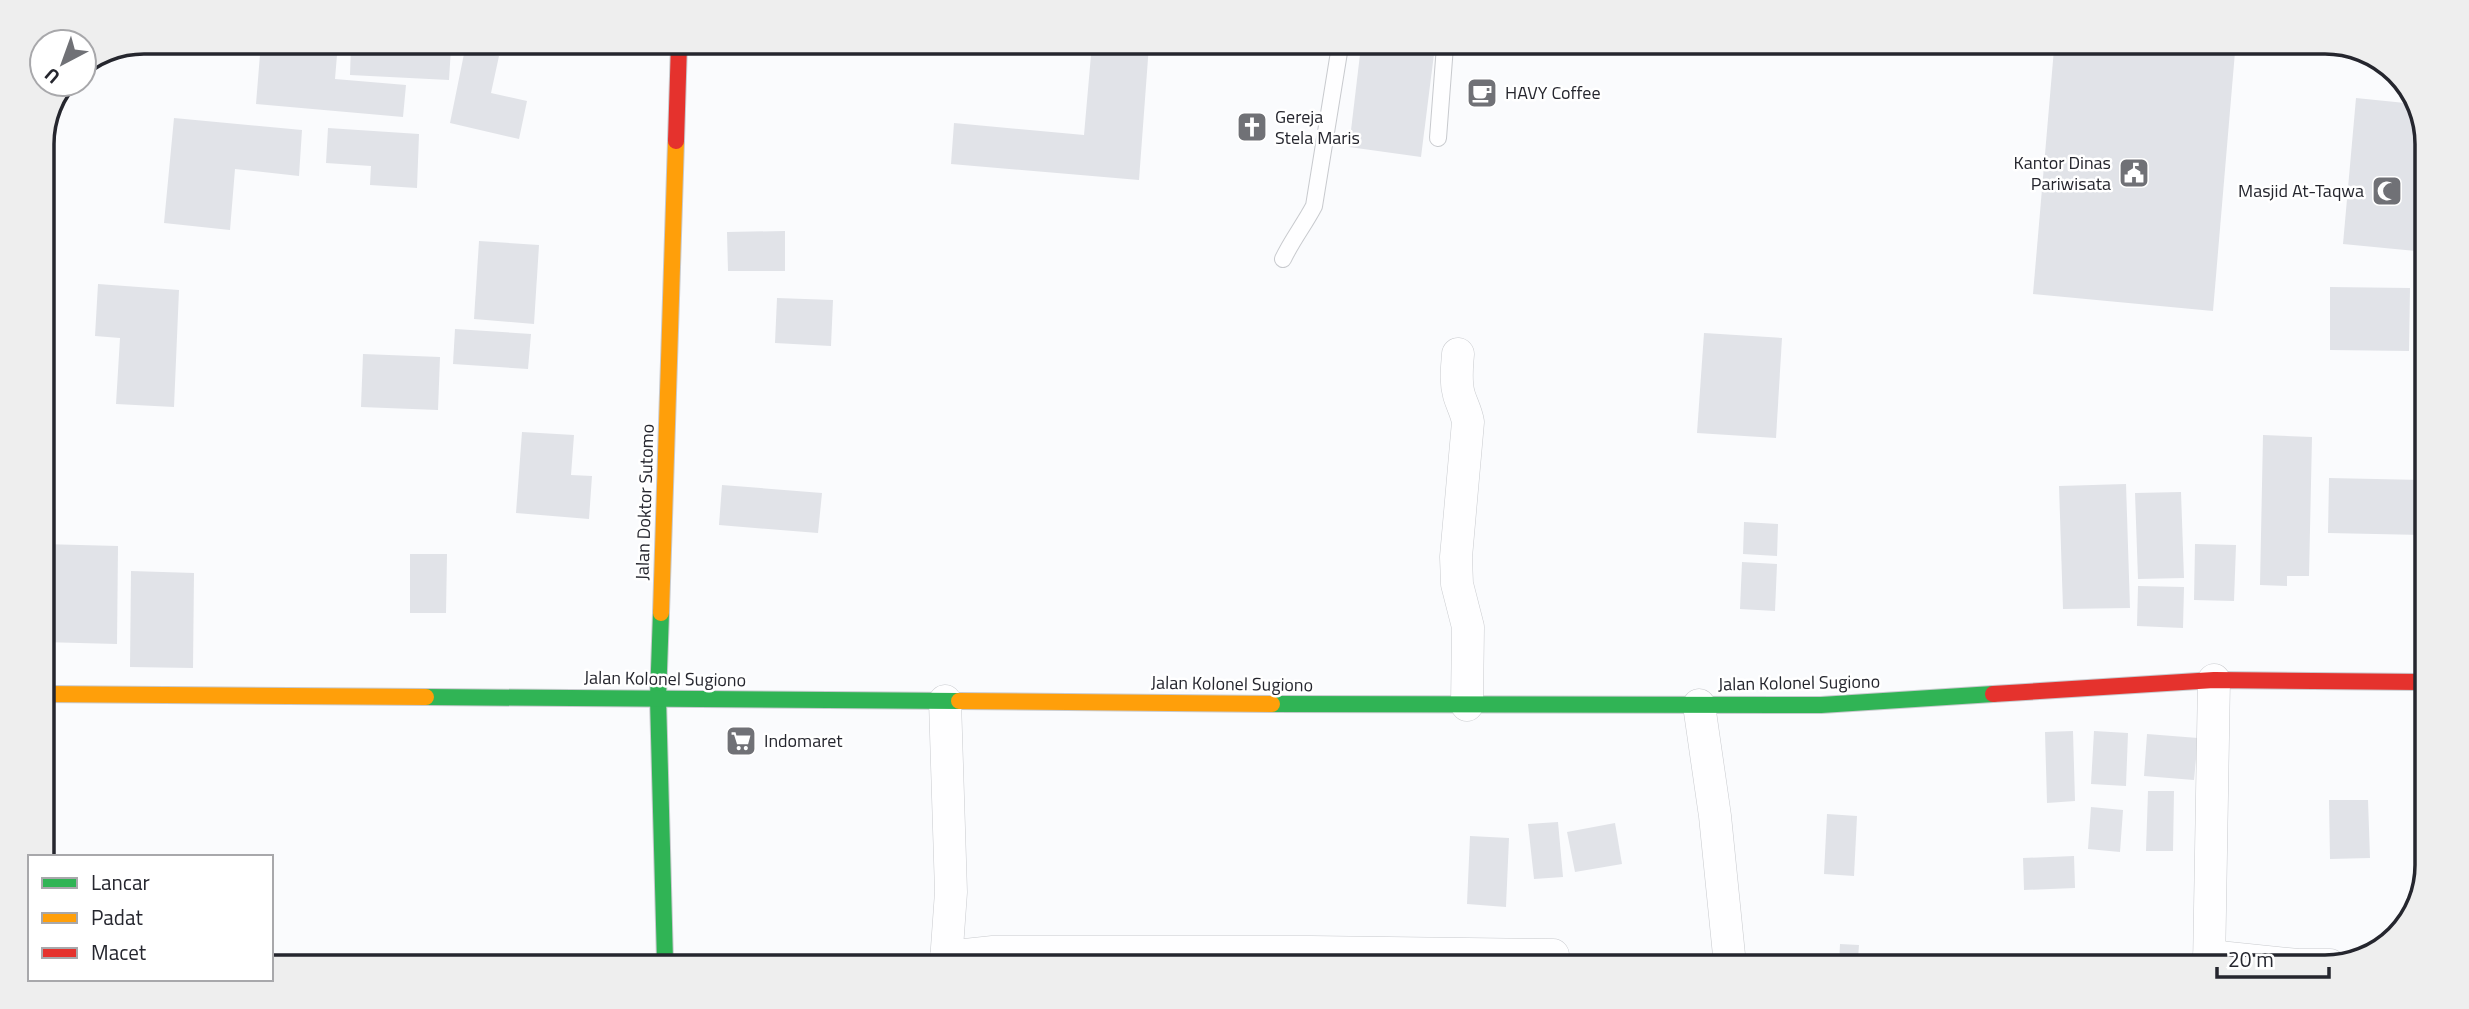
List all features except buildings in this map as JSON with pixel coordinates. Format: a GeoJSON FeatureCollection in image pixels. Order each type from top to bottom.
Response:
{"type":"FeatureCollection","features":[{"type":"Feature","properties":{"kind":"main road","name":"Jalan Doktor Sutomo"},"geometry":{"type":"LineString","coordinates":[[665,955],[658,698],[679,54]]}},
{"type":"Feature","properties":{"kind":"main road","name":"Jalan Kolonel Sugiono"},"geometry":{"type":"LineString","coordinates":[[54,694],[1467,705],[1821,705],[2214,680],[2415,682]]}},
{"type":"Feature","properties":{"kind":"street"},"geometry":{"type":"LineString","coordinates":[[1458,354],[1456,377],[1468,422],[1456,557],[1457,584],[1468,627],[1467,705]]}},
{"type":"Feature","properties":{"kind":"street"},"geometry":{"type":"LineString","coordinates":[[2209,955],[2214,680]]}},
{"type":"Feature","properties":{"kind":"street"},"geometry":{"type":"LineString","coordinates":[[945,701],[951,892],[946,955]]}},
{"type":"Feature","properties":{"kind":"street"},"geometry":{"type":"LineString","coordinates":[[1699,705],[1715,816],[1729,955]]}},
{"type":"Feature","properties":{"kind":"street"},"geometry":{"type":"LineString","coordinates":[[1200,955],[1311,952],[1553,955]]}},
{"type":"Feature","properties":{"kind":"street"},"geometry":{"type":"LineString","coordinates":[[980,955],[1032,955]]}},
{"type":"Feature","properties":{"kind":"lane"},"geometry":{"type":"LineString","coordinates":[[1283,259],[1291,241],[1303,229],[1314,206],[1339,54]]}},
{"type":"Feature","properties":{"kind":"lane"},"geometry":{"type":"LineString","coordinates":[[1438,138],[1444,54]]}},
{"type":"Feature","properties":{"kind":"traffic: fast"},"geometry":{"type":"LineString","coordinates":[[661,613],[658,698],[665,955]]}},
{"type":"Feature","properties":{"kind":"traffic: fast"},"geometry":{"type":"LineString","coordinates":[[1272,704],[1821,705],[1993,694]]}},
{"type":"Feature","properties":{"kind":"traffic: fast"},"geometry":{"type":"LineString","coordinates":[[426,697],[959,701]]}},
{"type":"Feature","properties":{"kind":"traffic: slow"},"geometry":{"type":"LineString","coordinates":[[661,613],[676,141]]}},
{"type":"Feature","properties":{"kind":"traffic: slow"},"geometry":{"type":"LineString","coordinates":[[54,694],[426,697]]}},
{"type":"Feature","properties":{"kind":"traffic: slow"},"geometry":{"type":"LineString","coordinates":[[959,701],[1272,704]]}},
{"type":"Feature","properties":{"kind":"traffic: jam"},"geometry":{"type":"LineString","coordinates":[[676,141],[679,54]]}},
{"type":"Feature","properties":{"kind":"traffic: jam"},"geometry":{"type":"LineString","coordinates":[[1993,694],[2214,680],[2415,682]]}},
{"type":"Feature","properties":{"kind":"place","name":"HAVY Coffee"},"geometry":{"type":"Point","coordinates":[1482,93]}},
{"type":"Feature","properties":{"kind":"place","name":"Gereja Stela Maris"},"geometry":{"type":"Point","coordinates":[1252,127]}},
{"type":"Feature","properties":{"kind":"place","name":"Kantor Dinas Pariwisata"},"geometry":{"type":"Point","coordinates":[2134,173]}},
{"type":"Feature","properties":{"kind":"place","name":"Masjid At-Taqwa"},"geometry":{"type":"Point","coordinates":[2387,191]}},
{"type":"Feature","properties":{"kind":"place","name":"Indomaret"},"geometry":{"type":"Point","coordinates":[741,741]}}]}
